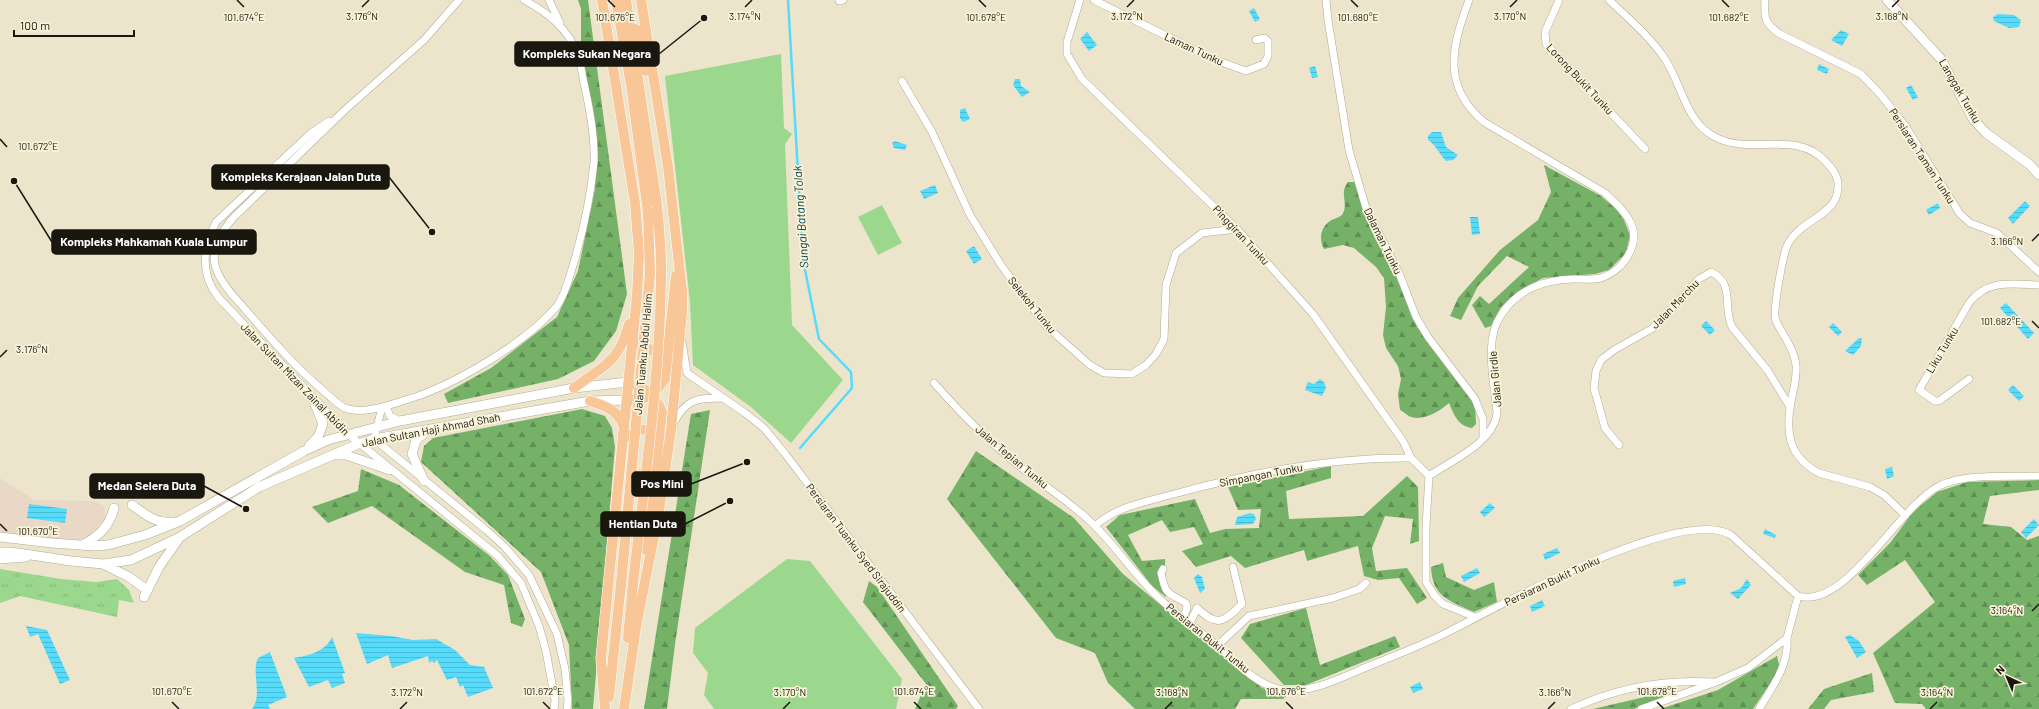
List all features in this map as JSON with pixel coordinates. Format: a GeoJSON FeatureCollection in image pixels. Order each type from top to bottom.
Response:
{"type":"FeatureCollection","features":[{"type":"Feature","properties":{"kind":"main road","name":"Jalan Tuanku Abdul Halim"},"geometry":{"type":"LineString","coordinates":[[608,709],[649,281],[648,212],[631,85],[616,0]]}},
{"type":"Feature","properties":{"kind":"main road","name":"Jalan Tuanku Abdul Halim"},"geometry":{"type":"LineString","coordinates":[[624,709],[626,662],[633,584],[656,375],[661,276],[657,205],[627,0]]}},
{"type":"Feature","properties":{"kind":"main road"},"geometry":{"type":"LineString","coordinates":[[627,0],[637,31],[662,148],[668,167]]}},
{"type":"Feature","properties":{"kind":"main road"},"geometry":{"type":"LineString","coordinates":[[636,627],[659,511],[670,430],[681,328],[682,291],[668,167],[641,0]]}},
{"type":"Feature","properties":{"kind":"main road","name":"Jalan Tuanku Abdul Halim"},"geometry":{"type":"LineString","coordinates":[[603,4],[635,203],[639,253],[637,294],[601,658],[604,709]]}},
{"type":"Feature","properties":{"kind":"main road"},"geometry":{"type":"LineString","coordinates":[[603,4],[644,182]]}},
{"type":"Feature","properties":{"kind":"main road"},"geometry":{"type":"LineString","coordinates":[[626,400],[639,400],[652,395],[665,379],[678,254]]}},
{"type":"Feature","properties":{"kind":"main road"},"geometry":{"type":"LineString","coordinates":[[574,388],[601,369],[620,350],[637,294]]}},
{"type":"Feature","properties":{"kind":"main road"},"geometry":{"type":"LineString","coordinates":[[634,325],[635,336],[638,342],[643,348],[649,350],[660,346],[670,327]]}},
{"type":"Feature","properties":{"kind":"main road"},"geometry":{"type":"LineString","coordinates":[[624,709],[659,448],[662,412],[656,398],[643,387],[628,382]]}},
{"type":"Feature","properties":{"kind":"main road"},"geometry":{"type":"LineString","coordinates":[[590,401],[615,411],[621,419],[624,427]]}},
{"type":"Feature","properties":{"kind":"main road"},"geometry":{"type":"LineString","coordinates":[[622,450],[635,431],[642,429],[652,432],[659,448]]}},
{"type":"Feature","properties":{"kind":"street","name":"Jalan Sultan Mizan Zainal Abidin"},"geometry":{"type":"LineString","coordinates":[[466,0],[457,3],[424,40],[346,109],[223,228],[215,248],[215,268],[222,282],[259,325],[312,381],[342,406],[356,411],[384,407],[438,389],[487,360],[538,325],[558,304],[570,276],[586,220],[594,160],[588,102],[578,54],[561,25],[546,11],[524,0]]}},
{"type":"Feature","properties":{"kind":"street"},"geometry":{"type":"LineString","coordinates":[[549,0],[561,25]]}},
{"type":"Feature","properties":{"kind":"street","name":"Pinggiran Tunku"},"geometry":{"type":"LineString","coordinates":[[1080,0],[1068,42],[1068,54],[1082,79],[1237,229],[1313,314],[1403,441],[1411,458],[1429,476]]}},
{"type":"Feature","properties":{"kind":"street","name":"Laman Tunku"},"geometry":{"type":"LineString","coordinates":[[1094,0],[1213,59],[1246,70],[1264,64],[1268,56],[1268,41],[1264,38],[1256,40]]}},
{"type":"Feature","properties":{"kind":"street","name":"Dalaman Tunku"},"geometry":{"type":"LineString","coordinates":[[1326,0],[1349,150],[1366,208],[1399,273],[1416,317],[1428,337],[1475,399],[1483,419],[1483,438]]}},
{"type":"Feature","properties":{"kind":"street","name":"Jalan Girdle"},"geometry":{"type":"LineString","coordinates":[[1429,476],[1483,438],[1494,427],[1497,414],[1491,355],[1493,334],[1500,316],[1512,301],[1530,288],[1553,279],[1599,278],[1611,273],[1625,262],[1632,248],[1633,239],[1632,227],[1628,218],[1617,204],[1605,193],[1484,122],[1474,114],[1463,100],[1458,89],[1453,70],[1453,56],[1457,32],[1469,0]]}},
{"type":"Feature","properties":{"kind":"street","name":"Lorong Bukit Tunku"},"geometry":{"type":"LineString","coordinates":[[1559,0],[1545,32],[1546,44],[1645,149]]}},
{"type":"Feature","properties":{"kind":"street"},"geometry":{"type":"LineString","coordinates":[[1609,0],[1636,26],[1664,57],[1688,108],[1706,131],[1716,138],[1729,143],[1744,145],[1785,144],[1804,147],[1821,156],[1833,169],[1837,177],[1838,192],[1833,204],[1800,230],[1788,244],[1784,256],[1775,317],[1790,344],[1796,362],[1796,376],[1790,407],[1789,437],[1795,453],[1805,464],[1819,473],[1870,487],[1884,495],[1904,514]]}},
{"type":"Feature","properties":{"kind":"street","name":"Persiaran Taman Tunku"},"geometry":{"type":"LineString","coordinates":[[1765,0],[1764,14],[1768,26],[1780,34],[1861,74],[1880,94],[1906,127],[1960,214],[1970,223],[1997,233],[2039,272]]}},
{"type":"Feature","properties":{"kind":"street","name":"Langgak Tunku"},"geometry":{"type":"LineString","coordinates":[[1888,0],[1941,59],[1973,119],[1986,133],[2029,164],[2039,175]]}},
{"type":"Feature","properties":{"kind":"street","name":"Selekoh Tunku"},"geometry":{"type":"LineString","coordinates":[[902,81],[932,132],[970,215],[1001,266],[1046,326],[1090,365],[1104,374],[1132,374],[1146,365],[1156,354],[1164,339],[1166,285],[1176,253],[1202,233],[1237,229]]}},
{"type":"Feature","properties":{"kind":"street","name":"Jalan Sultan Mizan Zainal Abidin"},"geometry":{"type":"LineString","coordinates":[[346,109],[311,133],[216,222],[211,233],[204,262],[205,273],[212,289],[218,297],[313,399],[358,444],[498,556],[521,583],[539,626],[546,651],[555,700],[554,709]]}},
{"type":"Feature","properties":{"kind":"street","name":"Jalan Merchu"},"geometry":{"type":"LineString","coordinates":[[1619,445],[1605,428],[1594,388],[1596,371],[1601,360],[1614,350],[1653,328],[1699,279],[1711,272],[1717,275],[1726,287],[1729,320],[1732,327],[1768,371],[1790,407]]}},
{"type":"Feature","properties":{"kind":"street","name":"Liku Tunku"},"geometry":{"type":"LineString","coordinates":[[1969,379],[1940,401],[1935,401],[1919,390],[1969,303],[1978,292],[1990,286],[2006,284],[2039,285]]}},
{"type":"Feature","properties":{"kind":"street","name":"Persiaran Tuanku Syed Sirajuddin"},"geometry":{"type":"LineString","coordinates":[[681,328],[687,373],[764,428],[976,706]]}},
{"type":"Feature","properties":{"kind":"street","name":"Jalan Sultan Haji Ahmad Shah"},"geometry":{"type":"LineString","coordinates":[[0,537],[83,545],[108,545],[145,535],[180,521],[304,451],[328,440],[400,421],[574,388],[628,382]]}},
{"type":"Feature","properties":{"kind":"street","name":"Jalan Tepian Tunku"},"geometry":{"type":"LineString","coordinates":[[934,383],[990,442],[1074,506],[1095,526]]}},
{"type":"Feature","properties":{"kind":"street"},"geometry":{"type":"LineString","coordinates":[[670,430],[680,412],[691,402],[701,398],[723,398]]}},
{"type":"Feature","properties":{"kind":"street"},"geometry":{"type":"LineString","coordinates":[[304,451],[318,437],[323,424],[313,399]]}},
{"type":"Feature","properties":{"kind":"street","name":"Jalan Sultan Haji Ahmad Shah"},"geometry":{"type":"LineString","coordinates":[[0,552],[11,552],[103,564],[131,560],[180,537],[259,487],[327,456],[358,444],[374,439],[590,401],[626,400]]}},
{"type":"Feature","properties":{"kind":"street"},"geometry":{"type":"LineString","coordinates":[[384,407],[390,416],[400,421]]}},
{"type":"Feature","properties":{"kind":"street"},"geometry":{"type":"LineString","coordinates":[[384,407],[374,439],[424,481],[485,528],[504,546],[529,575],[557,634],[565,669],[568,700],[567,709]]}},
{"type":"Feature","properties":{"kind":"street"},"geometry":{"type":"LineString","coordinates":[[424,481],[412,454],[416,440],[428,430]]}},
{"type":"Feature","properties":{"kind":"street"},"geometry":{"type":"LineString","coordinates":[[327,456],[346,455],[390,470]]}},
{"type":"Feature","properties":{"kind":"street","name":"Simpangan Tunku"},"geometry":{"type":"LineString","coordinates":[[1095,526],[1104,517],[1123,508],[1237,477],[1338,461],[1387,457],[1411,458]]}},
{"type":"Feature","properties":{"kind":"street"},"geometry":{"type":"LineString","coordinates":[[1429,476],[1426,526],[1426,582],[1434,595],[1443,604],[1475,617]]}},
{"type":"Feature","properties":{"kind":"street"},"geometry":{"type":"LineString","coordinates":[[1759,709],[1783,668],[1788,652],[1787,638],[1798,596],[1810,598],[1819,596],[1836,587],[1880,546],[1904,514],[1920,499],[1950,481],[1971,478],[2039,476]]}},
{"type":"Feature","properties":{"kind":"street"},"geometry":{"type":"LineString","coordinates":[[132,505],[153,520],[162,523],[180,521]]}},
{"type":"Feature","properties":{"kind":"street"},"geometry":{"type":"LineString","coordinates":[[83,545],[98,536],[106,528],[111,520],[114,508]]}},
{"type":"Feature","properties":{"kind":"street","name":"Persiaran Bukit Tunku"},"geometry":{"type":"LineString","coordinates":[[1095,526],[1135,574],[1161,600],[1218,646],[1246,671],[1267,684],[1280,689],[1302,690],[1335,680],[1419,645],[1583,564],[1656,538],[1704,529],[1717,529],[1731,535],[1798,596]]}},
{"type":"Feature","properties":{"kind":"street"},"geometry":{"type":"LineString","coordinates":[[144,597],[159,567],[180,537]]}},
{"type":"Feature","properties":{"kind":"street"},"geometry":{"type":"LineString","coordinates":[[0,559],[35,556]]}},
{"type":"Feature","properties":{"kind":"street"},"geometry":{"type":"LineString","coordinates":[[103,564],[129,577],[143,587]]}},
{"type":"Feature","properties":{"kind":"street"},"geometry":{"type":"LineString","coordinates":[[1163,569],[1161,573],[1167,593],[1197,608],[1210,620],[1215,621],[1224,619],[1242,604],[1233,567]]}},
{"type":"Feature","properties":{"kind":"street"},"geometry":{"type":"LineString","coordinates":[[1218,646],[1249,616],[1333,598],[1359,589],[1366,583]]}},
{"type":"Feature","properties":{"kind":"street"},"geometry":{"type":"LineString","coordinates":[[1183,618],[1187,608],[1186,603]]}},
{"type":"Feature","properties":{"kind":"street"},"geometry":{"type":"LineString","coordinates":[[1190,623],[1197,608]]}},
{"type":"Feature","properties":{"kind":"street"},"geometry":{"type":"LineString","coordinates":[[1641,709],[1716,682],[1748,668],[1787,638]]}},
{"type":"Feature","properties":{"kind":"street"},"geometry":{"type":"LineString","coordinates":[[1571,709],[1585,702],[1637,686],[1684,680],[1716,682]]}},
{"type":"Feature","properties":{"kind":"street"},"geometry":{"type":"LineString","coordinates":[[968,709],[976,706]]}},
{"type":"Feature","properties":{"kind":"shaded area"},"geometry":{"type":"Polygon","coordinates":[[[0,478],[35,500],[94,501],[104,506],[105,518],[95,530],[81,541],[0,533],[0,478]]]}},
{"type":"Feature","properties":{"kind":"green space"},"geometry":{"type":"Polygon","coordinates":[[[578,0],[588,0],[627,294],[616,331],[594,361],[558,379],[448,403],[444,394],[491,368],[557,317],[578,271],[595,189],[581,50],[581,9],[578,0]]]}},
{"type":"Feature","properties":{"kind":"green space"},"geometry":{"type":"Polygon","coordinates":[[[781,54],[784,128],[792,134],[785,144],[792,325],[843,380],[791,443],[751,407],[693,365],[690,302],[665,76],[781,54]]]}},
{"type":"Feature","properties":{"kind":"green space"},"geometry":{"type":"Polygon","coordinates":[[[1544,165],[1601,196],[1616,209],[1624,220],[1630,235],[1626,253],[1609,270],[1595,274],[1543,278],[1516,293],[1501,307],[1491,326],[1485,328],[1472,305],[1480,296],[1489,304],[1529,267],[1507,256],[1478,286],[1461,320],[1450,316],[1458,298],[1500,250],[1538,220],[1551,192],[1544,165]]]}},
{"type":"Feature","properties":{"kind":"green space"},"geometry":{"type":"Polygon","coordinates":[[[1348,182],[1356,182],[1366,218],[1375,238],[1393,269],[1417,327],[1475,405],[1476,424],[1472,428],[1463,425],[1457,419],[1449,403],[1436,412],[1421,418],[1411,417],[1400,410],[1398,394],[1401,379],[1398,366],[1386,348],[1383,335],[1386,307],[1384,278],[1376,267],[1354,248],[1343,245],[1324,249],[1321,241],[1321,234],[1324,227],[1330,221],[1341,216],[1343,213],[1345,208],[1344,190],[1348,182]]]}},
{"type":"Feature","properties":{"kind":"green space"},"geometry":{"type":"Polygon","coordinates":[[[882,205],[902,243],[878,255],[858,217],[882,205]]]}},
{"type":"Feature","properties":{"kind":"green space"},"geometry":{"type":"Polygon","coordinates":[[[582,409],[605,416],[612,428],[615,447],[593,709],[572,709],[569,645],[541,572],[421,462],[424,446],[433,438],[582,409]]]}},
{"type":"Feature","properties":{"kind":"green space"},"geometry":{"type":"Polygon","coordinates":[[[710,410],[675,644],[667,709],[644,709],[691,414],[710,410]]]}},
{"type":"Feature","properties":{"kind":"green space"},"geometry":{"type":"Polygon","coordinates":[[[976,451],[1074,518],[1123,574],[1262,688],[1288,694],[1283,699],[1241,699],[1235,709],[1135,709],[1108,683],[1095,653],[1056,638],[947,499],[976,451]]]}},
{"type":"Feature","properties":{"kind":"green space"},"geometry":{"type":"Polygon","coordinates":[[[1331,466],[1331,478],[1286,491],[1289,519],[1363,516],[1407,476],[1418,487],[1419,541],[1410,544],[1413,519],[1385,516],[1372,548],[1376,571],[1407,568],[1427,598],[1417,604],[1399,578],[1378,580],[1364,576],[1358,546],[1307,561],[1304,550],[1245,568],[1231,556],[1196,567],[1182,551],[1203,544],[1194,527],[1170,532],[1162,520],[1128,535],[1142,561],[1165,559],[1166,597],[1152,586],[1106,527],[1120,515],[1195,499],[1210,533],[1225,529],[1259,528],[1261,509],[1238,510],[1228,487],[1331,466]]]}},
{"type":"Feature","properties":{"kind":"green space"},"geometry":{"type":"Polygon","coordinates":[[[361,469],[399,485],[490,556],[508,575],[525,619],[522,627],[511,623],[504,585],[465,572],[372,506],[328,523],[312,507],[358,491],[361,469]]]}},
{"type":"Feature","properties":{"kind":"green space"},"geometry":{"type":"Polygon","coordinates":[[[2039,480],[2039,490],[1990,496],[1983,524],[2011,527],[2027,540],[2039,536],[2039,709],[1926,709],[1922,704],[1895,703],[1873,653],[1935,602],[1905,560],[1867,585],[1858,575],[1890,543],[1913,512],[1937,492],[1967,482],[2039,480]]]}},
{"type":"Feature","properties":{"kind":"green space"},"geometry":{"type":"Polygon","coordinates":[[[787,559],[810,561],[902,679],[896,709],[714,709],[704,695],[708,673],[693,653],[695,628],[787,559]]]}},
{"type":"Feature","properties":{"kind":"green space"},"geometry":{"type":"Polygon","coordinates":[[[1443,563],[1446,577],[1474,590],[1494,582],[1497,602],[1474,612],[1457,605],[1444,597],[1435,585],[1431,567],[1443,563]]]}},
{"type":"Feature","properties":{"kind":"green space"},"geometry":{"type":"Polygon","coordinates":[[[0,569],[61,579],[96,582],[117,579],[129,590],[134,603],[119,600],[117,617],[20,596],[0,603],[0,569]]]}},
{"type":"Feature","properties":{"kind":"green space"},"geometry":{"type":"Polygon","coordinates":[[[869,581],[877,587],[958,706],[956,709],[915,709],[926,684],[863,602],[869,581]]]}},
{"type":"Feature","properties":{"kind":"green space"},"geometry":{"type":"Polygon","coordinates":[[[1306,608],[1320,665],[1395,636],[1400,647],[1306,685],[1284,685],[1241,638],[1250,624],[1306,608]]]}},
{"type":"Feature","properties":{"kind":"green space"},"geometry":{"type":"Polygon","coordinates":[[[1777,656],[1780,669],[1753,709],[1660,709],[1718,690],[1777,656]]]}},
{"type":"Feature","properties":{"kind":"green space"},"geometry":{"type":"Polygon","coordinates":[[[1872,673],[1874,692],[1831,700],[1824,709],[1808,709],[1824,689],[1872,673]]]}},
{"type":"Feature","properties":{"kind":"green space"},"geometry":{"type":"Polygon","coordinates":[[[1666,692],[1667,696],[1634,709],[1593,709],[1666,692]]]}},
{"type":"Feature","properties":{"kind":"water"},"geometry":{"type":"Polygon","coordinates":[[[1254,8],[1260,19],[1255,22],[1249,11],[1254,8]]]}},
{"type":"Feature","properties":{"kind":"water"},"geometry":{"type":"Polygon","coordinates":[[[1998,14],[2014,15],[2021,20],[2019,27],[2009,28],[1994,21],[1993,17],[1998,14]]]}},
{"type":"Feature","properties":{"kind":"water"},"geometry":{"type":"Polygon","coordinates":[[[1841,30],[1849,34],[1842,46],[1831,40],[1841,30]]]}},
{"type":"Feature","properties":{"kind":"water"},"geometry":{"type":"Polygon","coordinates":[[[1087,32],[1097,45],[1089,51],[1080,39],[1087,32]]]}},
{"type":"Feature","properties":{"kind":"water"},"geometry":{"type":"Polygon","coordinates":[[[1819,64],[1829,69],[1827,74],[1817,70],[1819,64]]]}},
{"type":"Feature","properties":{"kind":"water"},"geometry":{"type":"Polygon","coordinates":[[[1315,66],[1318,77],[1312,78],[1309,68],[1315,66]]]}},
{"type":"Feature","properties":{"kind":"water"},"geometry":{"type":"Polygon","coordinates":[[[1015,79],[1020,79],[1021,86],[1030,92],[1022,97],[1013,85],[1015,79]]]}},
{"type":"Feature","properties":{"kind":"water"},"geometry":{"type":"Polygon","coordinates":[[[1911,85],[1918,97],[1913,100],[1906,88],[1911,85]]]}},
{"type":"Feature","properties":{"kind":"water"},"geometry":{"type":"Polygon","coordinates":[[[965,108],[970,119],[963,122],[960,118],[960,110],[965,108]]]}},
{"type":"Feature","properties":{"kind":"water"},"geometry":{"type":"Polygon","coordinates":[[[1432,132],[1441,132],[1446,147],[1458,155],[1453,160],[1446,161],[1434,145],[1428,140],[1428,136],[1432,132]]]}},
{"type":"Feature","properties":{"kind":"water"},"geometry":{"type":"Polygon","coordinates":[[[895,141],[907,145],[905,150],[894,148],[892,143],[895,141]]]}},
{"type":"Feature","properties":{"kind":"water"},"geometry":{"type":"Polygon","coordinates":[[[935,185],[938,193],[924,199],[920,191],[935,185]]]}},
{"type":"Feature","properties":{"kind":"water"},"geometry":{"type":"Polygon","coordinates":[[[2025,201],[2030,206],[2013,224],[2008,218],[2025,201]]]}},
{"type":"Feature","properties":{"kind":"water"},"geometry":{"type":"Polygon","coordinates":[[[1938,203],[1940,208],[1929,215],[1926,210],[1938,203]]]}},
{"type":"Feature","properties":{"kind":"water"},"geometry":{"type":"Polygon","coordinates":[[[1470,217],[1478,217],[1480,234],[1472,235],[1470,217]]]}},
{"type":"Feature","properties":{"kind":"water"},"geometry":{"type":"Polygon","coordinates":[[[974,246],[982,259],[974,264],[966,251],[974,246]]]}},
{"type":"Feature","properties":{"kind":"water"},"geometry":{"type":"Polygon","coordinates":[[[2006,303],[2034,333],[2028,339],[2000,308],[2006,303]]]}},
{"type":"Feature","properties":{"kind":"water"},"geometry":{"type":"Polygon","coordinates":[[[1706,321],[1715,330],[1710,335],[1701,326],[1706,321]]]}},
{"type":"Feature","properties":{"kind":"water"},"geometry":{"type":"Polygon","coordinates":[[[1833,323],[1842,332],[1838,336],[1829,327],[1833,323]]]}},
{"type":"Feature","properties":{"kind":"water"},"geometry":{"type":"Polygon","coordinates":[[[1859,338],[1862,338],[1861,346],[1853,355],[1845,351],[1859,338]]]}},
{"type":"Feature","properties":{"kind":"water"},"geometry":{"type":"Polygon","coordinates":[[[1320,379],[1324,382],[1326,388],[1322,396],[1305,390],[1308,382],[1314,384],[1320,379]]]}},
{"type":"Feature","properties":{"kind":"water"},"geometry":{"type":"Polygon","coordinates":[[[2013,385],[2024,396],[2019,401],[2008,390],[2013,385]]]}},
{"type":"Feature","properties":{"kind":"water"},"geometry":{"type":"Polygon","coordinates":[[[1892,467],[1894,476],[1887,479],[1885,469],[1892,467]]]}},
{"type":"Feature","properties":{"kind":"water"},"geometry":{"type":"Polygon","coordinates":[[[1490,503],[1495,508],[1484,517],[1480,512],[1490,503]]]}},
{"type":"Feature","properties":{"kind":"water"},"geometry":{"type":"Polygon","coordinates":[[[29,504],[67,509],[65,523],[27,518],[29,504]]]}},
{"type":"Feature","properties":{"kind":"water"},"geometry":{"type":"Polygon","coordinates":[[[1250,513],[1254,514],[1256,519],[1253,524],[1235,525],[1237,517],[1250,513]]]}},
{"type":"Feature","properties":{"kind":"water"},"geometry":{"type":"Polygon","coordinates":[[[2034,519],[2039,525],[2026,538],[2021,532],[2034,519]]]}},
{"type":"Feature","properties":{"kind":"water"},"geometry":{"type":"Polygon","coordinates":[[[1765,529],[1776,535],[1775,538],[1763,534],[1765,529]]]}},
{"type":"Feature","properties":{"kind":"water"},"geometry":{"type":"Polygon","coordinates":[[[1557,548],[1560,553],[1545,560],[1543,554],[1557,548]]]}},
{"type":"Feature","properties":{"kind":"water"},"geometry":{"type":"Polygon","coordinates":[[[1477,568],[1480,573],[1464,582],[1461,576],[1477,568]]]}},
{"type":"Feature","properties":{"kind":"water"},"geometry":{"type":"Polygon","coordinates":[[[1198,574],[1202,577],[1205,589],[1200,593],[1194,578],[1198,574]]]}},
{"type":"Feature","properties":{"kind":"water"},"geometry":{"type":"Polygon","coordinates":[[[1685,578],[1686,584],[1674,587],[1673,581],[1685,578]]]}},
{"type":"Feature","properties":{"kind":"water"},"geometry":{"type":"Polygon","coordinates":[[[1747,579],[1751,585],[1738,599],[1730,593],[1741,588],[1747,579]]]}},
{"type":"Feature","properties":{"kind":"water"},"geometry":{"type":"Polygon","coordinates":[[[1542,600],[1545,606],[1532,612],[1530,606],[1542,600]]]}},
{"type":"Feature","properties":{"kind":"water"},"geometry":{"type":"Polygon","coordinates":[[[26,626],[47,630],[70,680],[60,684],[38,634],[30,637],[26,626]]]}},
{"type":"Feature","properties":{"kind":"water"},"geometry":{"type":"Polygon","coordinates":[[[356,633],[391,636],[413,640],[436,639],[455,650],[470,665],[484,667],[493,688],[468,697],[463,685],[460,687],[456,677],[447,680],[437,660],[434,663],[432,661],[429,663],[428,656],[392,668],[388,655],[367,664],[356,633]]]}},
{"type":"Feature","properties":{"kind":"water"},"geometry":{"type":"Polygon","coordinates":[[[1850,635],[1859,641],[1866,652],[1857,658],[1845,637],[1850,635]]]}},
{"type":"Feature","properties":{"kind":"water"},"geometry":{"type":"Polygon","coordinates":[[[332,637],[345,673],[342,674],[345,683],[332,688],[328,680],[309,687],[294,658],[316,652],[326,646],[332,637]]]}},
{"type":"Feature","properties":{"kind":"water"},"geometry":{"type":"Polygon","coordinates":[[[270,652],[287,697],[268,705],[270,709],[252,709],[257,697],[256,664],[258,658],[270,652]]]}},
{"type":"Feature","properties":{"kind":"water"},"geometry":{"type":"Polygon","coordinates":[[[1420,682],[1423,689],[1413,693],[1410,687],[1420,682]]]}},
{"type":"Feature","properties":{"kind":"pier"},"geometry":{"type":"Polygon","coordinates":[[[269,650],[272,651],[283,678],[283,682],[269,650]]]}},
{"type":"Feature","properties":{"kind":"waterway","name":"Sungai Batang Tolak"},"geometry":{"type":"LineString","coordinates":[[788,0],[803,260],[819,339],[851,372],[852,388],[800,448]]}},
{"type":"Feature","properties":{"kind":"place","name":"Kompleks Sukan Negara"},"geometry":{"type":"Point","coordinates":[704,18]}},
{"type":"Feature","properties":{"kind":"place","name":"Kompleks Mahkamah Kuala Lumpur"},"geometry":{"type":"Point","coordinates":[14,181]}},
{"type":"Feature","properties":{"kind":"place","name":"Kompleks Kerajaan Jalan Duta"},"geometry":{"type":"Point","coordinates":[432,232]}},
{"type":"Feature","properties":{"kind":"place","name":"Pos Mini"},"geometry":{"type":"Point","coordinates":[747,462]}},
{"type":"Feature","properties":{"kind":"place","name":"Hentian Duta"},"geometry":{"type":"Point","coordinates":[730,501]}},
{"type":"Feature","properties":{"kind":"place","name":"Medan Selera Duta"},"geometry":{"type":"Point","coordinates":[246,509]}}]}
